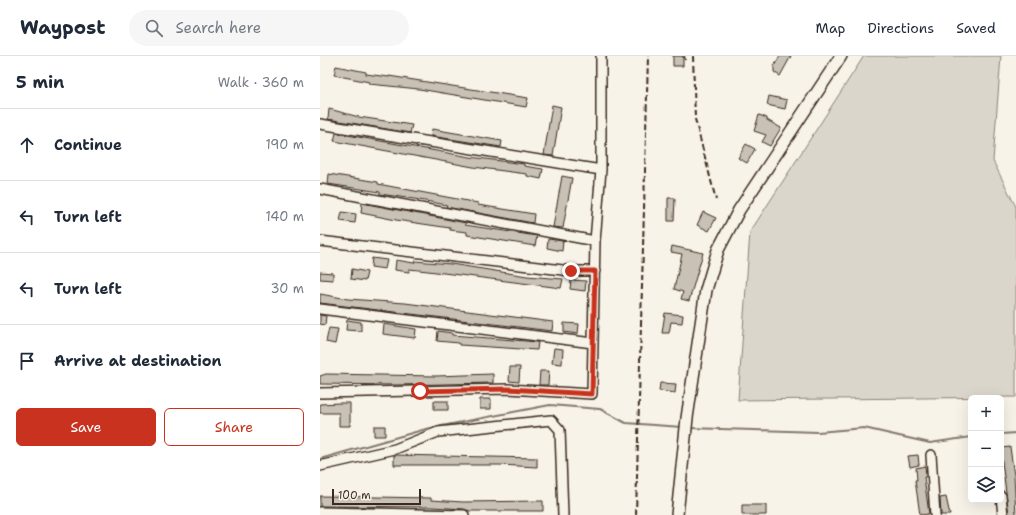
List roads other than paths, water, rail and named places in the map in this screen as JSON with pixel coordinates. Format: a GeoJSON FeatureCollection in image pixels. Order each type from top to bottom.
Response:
{"type":"FeatureCollection","features":[{"type":"Feature","properties":{"kind":"main road"},"geometry":{"type":"LineString","coordinates":[[677,515],[684,437],[706,290],[718,250],[739,210],[841,56]]}},
{"type":"Feature","properties":{"kind":"street"},"geometry":{"type":"LineString","coordinates":[[320,393],[508,389],[592,394],[596,241],[601,170],[601,56]]}},
{"type":"Feature","properties":{"kind":"street"},"geometry":{"type":"LineString","coordinates":[[320,124],[601,170]]}},
{"type":"Feature","properties":{"kind":"street"},"geometry":{"type":"LineString","coordinates":[[320,189],[596,241]]}},
{"type":"Feature","properties":{"kind":"street"},"geometry":{"type":"LineString","coordinates":[[320,241],[571,271],[595,271]]}},
{"type":"Feature","properties":{"kind":"street"},"geometry":{"type":"LineString","coordinates":[[320,309],[593,343]]}},
{"type":"Feature","properties":{"kind":"street"},"geometry":{"type":"LineString","coordinates":[[320,466],[394,449],[438,432],[550,420],[560,430],[562,515]]}},
{"type":"Feature","properties":{"kind":"street"},"geometry":{"type":"LineString","coordinates":[[931,455],[935,515]]}},
{"type":"Feature","properties":{"kind":"street"},"geometry":{"type":"LineString","coordinates":[[1002,503],[1003,515]]}},
{"type":"Feature","properties":{"kind":"street"},"geometry":{"type":"LineString","coordinates":[[320,512],[464,515]]}},
{"type":"Feature","properties":{"kind":"waterway"},"geometry":{"type":"LineString","coordinates":[[320,459],[426,429],[550,405],[600,409],[626,423],[682,427]]}},
{"type":"Feature","properties":{"kind":"waterway"},"geometry":{"type":"LineString","coordinates":[[689,428],[818,432],[864,428],[930,443],[968,437]]}},
{"type":"Feature","properties":{"kind":"waterway"},"geometry":{"type":"LineString","coordinates":[[1004,434],[1016,433]]}},
{"type":"Feature","properties":{"kind":"railway"},"geometry":{"type":"LineString","coordinates":[[636,515],[648,56]]}},
{"type":"Feature","properties":{"kind":"railway"},"geometry":{"type":"LineString","coordinates":[[684,56],[685,60]]}},
{"type":"Feature","properties":{"kind":"railway"},"geometry":{"type":"LineString","coordinates":[[693,56],[695,119],[716,200]]}}]}
